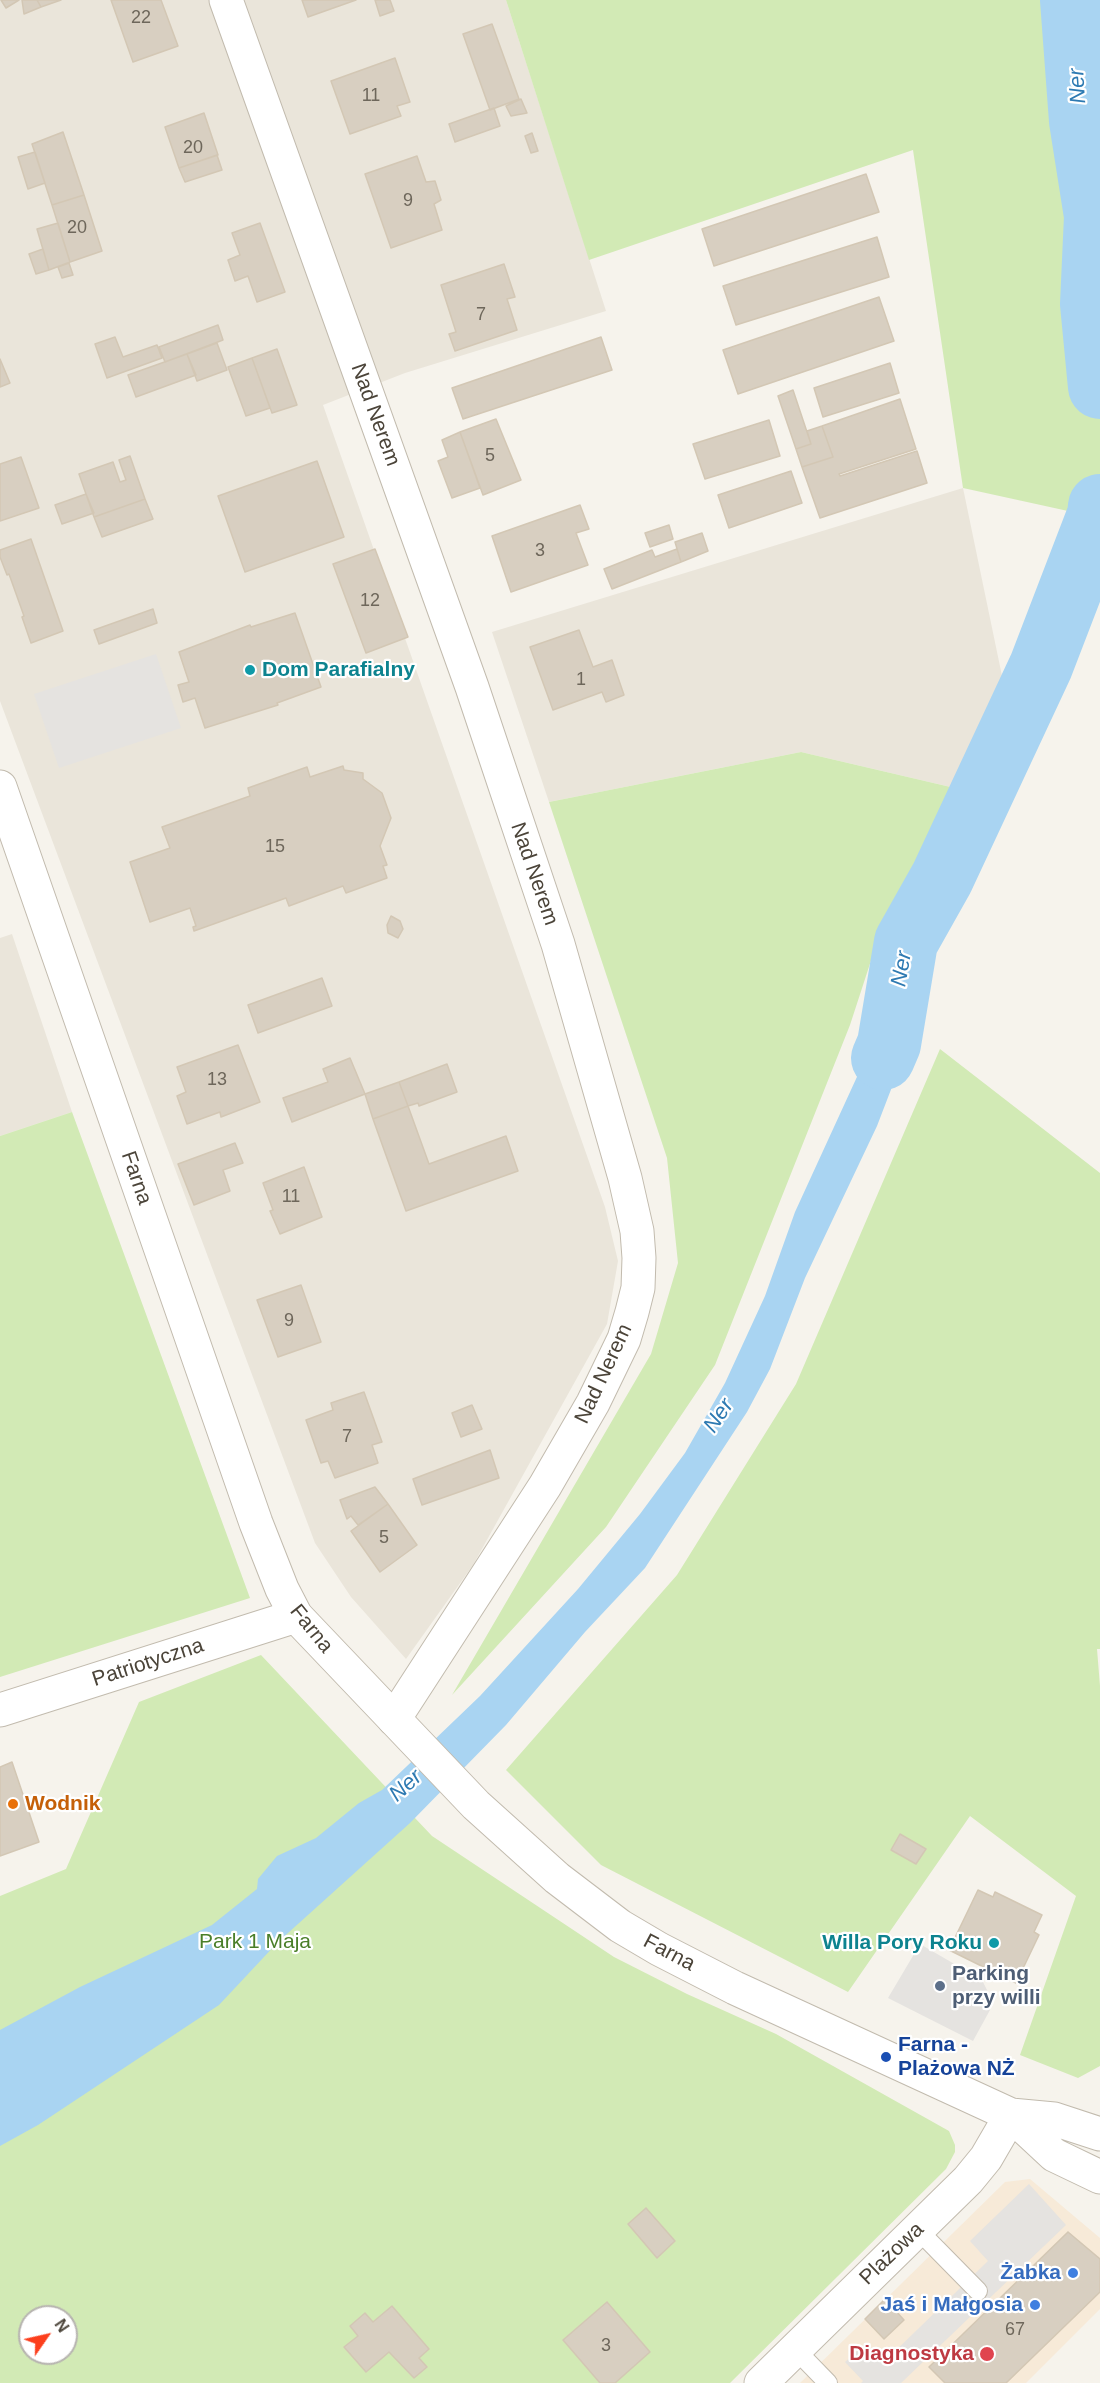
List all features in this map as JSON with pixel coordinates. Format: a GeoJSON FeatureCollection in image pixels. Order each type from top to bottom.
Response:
{"type":"FeatureCollection","features":[{"type":"Feature","properties":{"kind":"street","name":"Nad Nerem"},"geometry":{"type":"LineString","coordinates":[[225,0],[468,676],[558,944],[625,1178],[637,1231],[638,1278],[633,1312],[624,1339],[593,1403],[402,1728]]}},
{"type":"Feature","properties":{"kind":"street","name":"Farna"},"geometry":{"type":"LineString","coordinates":[[0,787],[256,1523],[282,1589],[296,1616],[476,1805],[557,1878],[620,1926],[735,1988],[1011,2115],[1054,2155],[1100,2177]]}},
{"type":"Feature","properties":{"kind":"street","name":"Patriotyczna"},"geometry":{"type":"LineString","coordinates":[[0,1710],[296,1616]]}},
{"type":"Feature","properties":{"kind":"street","name":"Farna"},"geometry":{"type":"LineString","coordinates":[[1011,2115],[1054,2119],[1100,2134]]}},
{"type":"Feature","properties":{"kind":"street","name":"Plażowa"},"geometry":{"type":"LineString","coordinates":[[760,2383],[977,2170],[998,2140],[1011,2115]]}},
{"type":"Feature","properties":{"kind":"lane"},"geometry":{"type":"LineString","coordinates":[[918,2229],[978,2291]]}},
{"type":"Feature","properties":{"kind":"lane"},"geometry":{"type":"LineString","coordinates":[[795,2349],[828,2383]]}},
{"type":"Feature","properties":{"kind":"shaded area"},"geometry":{"type":"Polygon","coordinates":[[[0,0],[506,0],[606,311],[405,373],[323,405],[605,1207],[618,1261],[607,1324],[473,1565],[406,1659],[351,1597],[315,1543],[0,701],[0,0]]]}},
{"type":"Feature","properties":{"kind":"shaded area"},"geometry":{"type":"Polygon","coordinates":[[[963,488],[1002,676],[959,789],[801,752],[549,802],[492,632],[963,488]]]}},
{"type":"Feature","properties":{"kind":"shaded area"},"geometry":{"type":"Polygon","coordinates":[[[156,654],[181,728],[59,768],[34,694],[156,654]]]}},
{"type":"Feature","properties":{"kind":"shaded area"},"geometry":{"type":"Polygon","coordinates":[[[12,934],[72,1112],[0,1136],[0,938],[12,934]]]}},
{"type":"Feature","properties":{"kind":"shaded area","name":"Parking przy willi"},"geometry":{"type":"Polygon","coordinates":[[[920,1944],[982,1980],[988,1992],[990,2010],[973,2041],[888,1998],[920,1944]]]}},
{"type":"Feature","properties":{"kind":"shaded area"},"geometry":{"type":"Polygon","coordinates":[[[1030,2179],[1100,2238],[1100,2309],[1026,2383],[800,2383],[1005,2182],[1030,2179]]]}},
{"type":"Feature","properties":{"kind":"shaded area"},"geometry":{"type":"Polygon","coordinates":[[[1029,2184],[1066,2225],[901,2383],[861,2383],[863,2381],[845,2362],[866,2343],[884,2362],[988,2261],[970,2241],[1029,2184]]]}},
{"type":"Feature","properties":{"kind":"green space"},"geometry":{"type":"Polygon","coordinates":[[[506,0],[1100,0],[1100,518],[963,488],[913,150],[589,260],[506,0]]]}},
{"type":"Feature","properties":{"kind":"green space"},"geometry":{"type":"Polygon","coordinates":[[[801,752],[959,789],[879,936],[850,1025],[715,1365],[606,1527],[452,1695],[651,1354],[678,1263],[667,1158],[549,802],[801,752]]]}},
{"type":"Feature","properties":{"kind":"green space"},"geometry":{"type":"Polygon","coordinates":[[[940,1049],[1100,1173],[1100,1649],[1097,1649],[1100,1686],[1100,2066],[1078,2078],[1020,2055],[1076,1896],[970,1816],[848,1992],[601,1865],[506,1770],[677,1575],[796,1384],[940,1049]]]}},
{"type":"Feature","properties":{"kind":"green space"},"geometry":{"type":"Polygon","coordinates":[[[72,1112],[250,1598],[0,1677],[0,1136],[72,1112]]]}},
{"type":"Feature","properties":{"kind":"green space","name":"Park 1 Maja"},"geometry":{"type":"Polygon","coordinates":[[[261,1655],[432,1836],[614,1957],[687,1994],[776,2034],[949,2131],[955,2145],[955,2152],[946,2169],[730,2383],[0,2383],[0,1896],[66,1869],[139,1702],[261,1655]]]}},
{"type":"Feature","properties":{"kind":"water"},"geometry":{"type":"Polygon","coordinates":[[[897,969],[919,984],[910,1040],[877,1126],[805,1278],[770,1369],[747,1412],[645,1568],[585,1632],[506,1725],[410,1823],[278,1942],[219,2005],[38,2125],[0,2146],[0,2030],[80,1987],[212,1925],[257,1889],[258,1879],[277,1856],[316,1838],[359,1803],[382,1790],[480,1696],[578,1589],[640,1514],[685,1453],[725,1383],[765,1296],[795,1212],[878,1031],[897,969]]]}},
{"type":"Feature","properties":{"kind":"building"},"geometry":{"type":"Polygon","coordinates":[[[1,0],[19,0],[6,8],[1,0]]]}},
{"type":"Feature","properties":{"kind":"building"},"geometry":{"type":"Polygon","coordinates":[[[22,0],[37,0],[41,7],[24,14],[22,0]]]}},
{"type":"Feature","properties":{"kind":"building"},"geometry":{"type":"Polygon","coordinates":[[[37,0],[61,0],[41,7],[37,0]]]}},
{"type":"Feature","properties":{"kind":"building"},"geometry":{"type":"Polygon","coordinates":[[[111,0],[161,0],[178,46],[133,62],[111,0]]]}},
{"type":"Feature","properties":{"kind":"building"},"geometry":{"type":"Polygon","coordinates":[[[302,0],[356,0],[308,17],[302,0]]]}},
{"type":"Feature","properties":{"kind":"building"},"geometry":{"type":"Polygon","coordinates":[[[375,0],[390,0],[394,11],[380,16],[375,0]]]}},
{"type":"Feature","properties":{"kind":"building"},"geometry":{"type":"Polygon","coordinates":[[[492,24],[519,99],[490,110],[463,34],[492,24]]]}},
{"type":"Feature","properties":{"kind":"building"},"geometry":{"type":"Polygon","coordinates":[[[395,58],[410,102],[397,106],[401,116],[350,134],[331,81],[395,58]]]}},
{"type":"Feature","properties":{"kind":"building"},"geometry":{"type":"Polygon","coordinates":[[[521,99],[527,113],[511,116],[506,106],[521,99]]]}},
{"type":"Feature","properties":{"kind":"building"},"geometry":{"type":"Polygon","coordinates":[[[494,108],[500,126],[455,142],[449,124],[494,108]]]}},
{"type":"Feature","properties":{"kind":"building"},"geometry":{"type":"Polygon","coordinates":[[[204,113],[218,155],[179,168],[165,127],[204,113]]]}},
{"type":"Feature","properties":{"kind":"building"},"geometry":{"type":"Polygon","coordinates":[[[63,132],[84,195],[52,205],[32,144],[63,132]]]}},
{"type":"Feature","properties":{"kind":"building"},"geometry":{"type":"Polygon","coordinates":[[[532,133],[538,151],[531,153],[525,136],[532,133]]]}},
{"type":"Feature","properties":{"kind":"building"},"geometry":{"type":"Polygon","coordinates":[[[35,152],[45,183],[28,189],[18,157],[35,152]]]}},
{"type":"Feature","properties":{"kind":"building"},"geometry":{"type":"Polygon","coordinates":[[[217,155],[222,170],[185,182],[179,168],[217,155]]]}},
{"type":"Feature","properties":{"kind":"building"},"geometry":{"type":"Polygon","coordinates":[[[417,156],[426,182],[435,181],[441,200],[434,204],[442,230],[391,248],[365,174],[417,156]]]}},
{"type":"Feature","properties":{"kind":"building"},"geometry":{"type":"Polygon","coordinates":[[[866,174],[879,212],[714,266],[702,229],[866,174]]]}},
{"type":"Feature","properties":{"kind":"building"},"geometry":{"type":"Polygon","coordinates":[[[84,195],[102,251],[70,262],[52,205],[84,195]]]}},
{"type":"Feature","properties":{"kind":"building"},"geometry":{"type":"Polygon","coordinates":[[[58,223],[70,262],[49,270],[37,229],[58,223]]]}},
{"type":"Feature","properties":{"kind":"building"},"geometry":{"type":"Polygon","coordinates":[[[260,223],[285,292],[257,302],[248,276],[235,281],[228,260],[240,255],[232,233],[260,223]]]}},
{"type":"Feature","properties":{"kind":"building"},"geometry":{"type":"Polygon","coordinates":[[[877,237],[889,277],[736,325],[723,286],[877,237]]]}},
{"type":"Feature","properties":{"kind":"building"},"geometry":{"type":"Polygon","coordinates":[[[43,249],[49,270],[36,274],[29,254],[43,249]]]}},
{"type":"Feature","properties":{"kind":"building"},"geometry":{"type":"Polygon","coordinates":[[[69,263],[73,275],[62,278],[58,267],[69,263]]]}},
{"type":"Feature","properties":{"kind":"building"},"geometry":{"type":"Polygon","coordinates":[[[504,264],[515,297],[507,299],[517,330],[455,351],[449,334],[456,332],[441,285],[504,264]]]}},
{"type":"Feature","properties":{"kind":"building"},"geometry":{"type":"Polygon","coordinates":[[[879,297],[894,341],[738,394],[723,350],[879,297]]]}},
{"type":"Feature","properties":{"kind":"building"},"geometry":{"type":"Polygon","coordinates":[[[218,325],[223,340],[165,362],[159,347],[218,325]]]}},
{"type":"Feature","properties":{"kind":"building"},"geometry":{"type":"Polygon","coordinates":[[[115,337],[123,357],[157,345],[162,358],[107,378],[95,344],[115,337]]]}},
{"type":"Feature","properties":{"kind":"building"},"geometry":{"type":"Polygon","coordinates":[[[601,337],[612,370],[463,419],[452,388],[601,337]]]}},
{"type":"Feature","properties":{"kind":"building"},"geometry":{"type":"Polygon","coordinates":[[[217,343],[227,370],[197,381],[187,354],[217,343]]]}},
{"type":"Feature","properties":{"kind":"building"},"geometry":{"type":"Polygon","coordinates":[[[277,349],[297,405],[272,413],[252,358],[277,349]]]}},
{"type":"Feature","properties":{"kind":"building"},"geometry":{"type":"Polygon","coordinates":[[[187,354],[196,375],[136,397],[128,375],[187,354]]]}},
{"type":"Feature","properties":{"kind":"building"},"geometry":{"type":"Polygon","coordinates":[[[252,358],[270,408],[246,416],[228,367],[252,358]]]}},
{"type":"Feature","properties":{"kind":"building"},"geometry":{"type":"Polygon","coordinates":[[[0,359],[10,383],[0,387],[0,359]]]}},
{"type":"Feature","properties":{"kind":"building"},"geometry":{"type":"Polygon","coordinates":[[[890,363],[899,393],[823,417],[814,388],[890,363]]]}},
{"type":"Feature","properties":{"kind":"building"},"geometry":{"type":"Polygon","coordinates":[[[793,390],[811,444],[796,449],[778,396],[793,390]]]}},
{"type":"Feature","properties":{"kind":"building"},"geometry":{"type":"Polygon","coordinates":[[[900,399],[916,449],[839,474],[840,476],[917,451],[927,483],[820,518],[802,467],[833,457],[822,426],[900,399]]]}},
{"type":"Feature","properties":{"kind":"building"},"geometry":{"type":"Polygon","coordinates":[[[496,419],[521,480],[483,495],[460,432],[496,419]]]}},
{"type":"Feature","properties":{"kind":"building"},"geometry":{"type":"Polygon","coordinates":[[[769,420],[780,456],[705,479],[693,444],[769,420]]]}},
{"type":"Feature","properties":{"kind":"building"},"geometry":{"type":"Polygon","coordinates":[[[822,426],[833,457],[802,467],[796,449],[811,444],[807,431],[822,426]]]}},
{"type":"Feature","properties":{"kind":"building"},"geometry":{"type":"Polygon","coordinates":[[[460,432],[480,488],[452,498],[438,461],[448,457],[442,440],[460,432]]]}},
{"type":"Feature","properties":{"kind":"building"},"geometry":{"type":"Polygon","coordinates":[[[130,456],[145,499],[94,517],[79,474],[113,462],[120,482],[126,480],[119,460],[130,456]]]}},
{"type":"Feature","properties":{"kind":"building"},"geometry":{"type":"Polygon","coordinates":[[[21,457],[39,508],[0,521],[0,464],[21,457]]]}},
{"type":"Feature","properties":{"kind":"building"},"geometry":{"type":"Polygon","coordinates":[[[317,461],[344,537],[245,572],[218,496],[317,461]]]}},
{"type":"Feature","properties":{"kind":"building"},"geometry":{"type":"Polygon","coordinates":[[[791,471],[802,503],[729,528],[718,495],[791,471]]]}},
{"type":"Feature","properties":{"kind":"building"},"geometry":{"type":"Polygon","coordinates":[[[86,494],[94,513],[62,524],[55,505],[86,494]]]}},
{"type":"Feature","properties":{"kind":"building"},"geometry":{"type":"Polygon","coordinates":[[[145,499],[153,519],[102,537],[94,517],[145,499]]]}},
{"type":"Feature","properties":{"kind":"building"},"geometry":{"type":"Polygon","coordinates":[[[580,505],[589,529],[576,533],[588,565],[511,592],[492,536],[580,505]]]}},
{"type":"Feature","properties":{"kind":"building"},"geometry":{"type":"Polygon","coordinates":[[[669,525],[673,539],[650,547],[645,533],[669,525]]]}},
{"type":"Feature","properties":{"kind":"building"},"geometry":{"type":"Polygon","coordinates":[[[702,533],[708,551],[681,562],[675,542],[702,533]]]}},
{"type":"Feature","properties":{"kind":"building"},"geometry":{"type":"Polygon","coordinates":[[[31,539],[63,631],[31,643],[9,574],[7,575],[0,557],[0,550],[31,539]]]}},
{"type":"Feature","properties":{"kind":"building"},"geometry":{"type":"Polygon","coordinates":[[[375,549],[408,637],[366,653],[333,564],[375,549]]]}},
{"type":"Feature","properties":{"kind":"building"},"geometry":{"type":"Polygon","coordinates":[[[677,549],[681,562],[612,589],[604,569],[652,550],[655,557],[677,549]]]}},
{"type":"Feature","properties":{"kind":"building"},"geometry":{"type":"Polygon","coordinates":[[[153,609],[157,623],[99,644],[94,630],[153,609]]]}},
{"type":"Feature","properties":{"kind":"building","name":"Dom Parafialny"},"geometry":{"type":"Polygon","coordinates":[[[295,613],[321,687],[277,703],[278,705],[205,728],[195,698],[183,702],[178,685],[189,682],[179,652],[250,625],[251,627],[295,613]]]}},
{"type":"Feature","properties":{"kind":"building"},"geometry":{"type":"Polygon","coordinates":[[[579,630],[593,667],[612,660],[624,695],[606,702],[602,692],[553,710],[530,647],[579,630]]]}},
{"type":"Feature","properties":{"kind":"building"},"geometry":{"type":"Polygon","coordinates":[[[343,766],[344,770],[363,773],[363,779],[382,793],[391,818],[380,846],[387,865],[383,866],[387,878],[346,893],[343,886],[289,906],[286,898],[194,931],[193,927],[196,926],[190,908],[150,922],[130,862],[170,848],[162,827],[250,796],[248,788],[307,767],[310,777],[343,766]]]}},
{"type":"Feature","properties":{"kind":"building"},"geometry":{"type":"Polygon","coordinates":[[[391,916],[400,921],[403,929],[398,938],[388,933],[387,925],[391,916]]]}},
{"type":"Feature","properties":{"kind":"building"},"geometry":{"type":"Polygon","coordinates":[[[322,978],[332,1006],[258,1033],[248,1005],[322,978]]]}},
{"type":"Feature","properties":{"kind":"building"},"geometry":{"type":"Polygon","coordinates":[[[238,1045],[260,1102],[221,1117],[220,1112],[187,1124],[177,1096],[186,1092],[177,1067],[238,1045]]]}},
{"type":"Feature","properties":{"kind":"building"},"geometry":{"type":"Polygon","coordinates":[[[350,1058],[365,1094],[292,1122],[283,1098],[328,1082],[323,1069],[350,1058]]]}},
{"type":"Feature","properties":{"kind":"building"},"geometry":{"type":"Polygon","coordinates":[[[447,1064],[457,1092],[419,1106],[418,1103],[408,1106],[399,1082],[447,1064]]]}},
{"type":"Feature","properties":{"kind":"building"},"geometry":{"type":"Polygon","coordinates":[[[399,1082],[408,1106],[373,1119],[365,1094],[399,1082]]]}},
{"type":"Feature","properties":{"kind":"building"},"geometry":{"type":"Polygon","coordinates":[[[408,1106],[429,1164],[506,1136],[518,1171],[406,1211],[373,1119],[408,1106]]]}},
{"type":"Feature","properties":{"kind":"building"},"geometry":{"type":"Polygon","coordinates":[[[235,1143],[243,1163],[223,1170],[230,1191],[194,1205],[178,1164],[235,1143]]]}},
{"type":"Feature","properties":{"kind":"building"},"geometry":{"type":"Polygon","coordinates":[[[304,1167],[322,1217],[280,1234],[270,1211],[273,1210],[263,1183],[304,1167]]]}},
{"type":"Feature","properties":{"kind":"building"},"geometry":{"type":"Polygon","coordinates":[[[301,1285],[321,1342],[278,1357],[257,1300],[301,1285]]]}},
{"type":"Feature","properties":{"kind":"building"},"geometry":{"type":"Polygon","coordinates":[[[364,1392],[382,1442],[372,1445],[378,1463],[335,1478],[328,1461],[321,1463],[306,1420],[333,1410],[331,1403],[364,1392]]]}},
{"type":"Feature","properties":{"kind":"building"},"geometry":{"type":"Polygon","coordinates":[[[472,1405],[482,1429],[461,1437],[452,1413],[472,1405]]]}},
{"type":"Feature","properties":{"kind":"building"},"geometry":{"type":"Polygon","coordinates":[[[490,1450],[499,1478],[422,1505],[413,1479],[490,1450]]]}},
{"type":"Feature","properties":{"kind":"building"},"geometry":{"type":"Polygon","coordinates":[[[375,1487],[388,1504],[358,1525],[351,1516],[347,1519],[340,1500],[375,1487]]]}},
{"type":"Feature","properties":{"kind":"building"},"geometry":{"type":"Polygon","coordinates":[[[388,1504],[417,1545],[380,1572],[351,1531],[388,1504]]]}},
{"type":"Feature","properties":{"kind":"building","name":"Wodnik"},"geometry":{"type":"Polygon","coordinates":[[[12,1762],[39,1842],[0,1856],[0,1767],[12,1762]]]}},
{"type":"Feature","properties":{"kind":"building"},"geometry":{"type":"Polygon","coordinates":[[[900,1834],[926,1849],[916,1864],[891,1850],[900,1834]]]}},
{"type":"Feature","properties":{"kind":"building","name":"Willa Pory Roku"},"geometry":{"type":"Polygon","coordinates":[[[978,1890],[993,1897],[995,1892],[1042,1915],[1034,1932],[1039,1935],[1016,1983],[949,1950],[978,1890]]]}},
{"type":"Feature","properties":{"kind":"building"},"geometry":{"type":"Polygon","coordinates":[[[646,2208],[675,2241],[657,2258],[628,2224],[646,2208]]]}},
{"type":"Feature","properties":{"kind":"building"},"geometry":{"type":"Polygon","coordinates":[[[1068,2232],[1100,2259],[1100,2292],[1006,2383],[945,2383],[929,2367],[1068,2232]]]}},
{"type":"Feature","properties":{"kind":"building"},"geometry":{"type":"Polygon","coordinates":[[[885,2299],[904,2320],[884,2339],[865,2319],[885,2299]]]}},
{"type":"Feature","properties":{"kind":"building"},"geometry":{"type":"Polygon","coordinates":[[[607,2302],[650,2352],[615,2383],[600,2383],[563,2340],[607,2302]]]}},
{"type":"Feature","properties":{"kind":"building"},"geometry":{"type":"Polygon","coordinates":[[[392,2306],[429,2349],[419,2358],[427,2367],[414,2378],[389,2352],[366,2372],[344,2347],[358,2336],[350,2326],[365,2313],[373,2322],[392,2306]]]}},
{"type":"Feature","properties":{"kind":"waterway","name":"Ner"},"geometry":{"type":"LineString","coordinates":[[1072,0],[1081,121],[1096,216],[1092,304],[1100,387]]}},
{"type":"Feature","properties":{"kind":"waterway","name":"Ner"},"geometry":{"type":"LineString","coordinates":[[883,1058],[889,1044],[906,942],[942,878],[1041,666],[1099,515],[1100,506]]}},
{"type":"Feature","properties":{"kind":"place","name":"Dom Parafialny"},"geometry":{"type":"Point","coordinates":[250,670]}},
{"type":"Feature","properties":{"kind":"place","name":"Wodnik"},"geometry":{"type":"Point","coordinates":[13,1804]}},
{"type":"Feature","properties":{"kind":"place","name":"Willa Pory Roku"},"geometry":{"type":"Point","coordinates":[994,1943]}},
{"type":"Feature","properties":{"kind":"place","name":"Parking przy willi"},"geometry":{"type":"Point","coordinates":[940,1986]}},
{"type":"Feature","properties":{"kind":"place","name":"Farna - Plażowa NŻ"},"geometry":{"type":"Point","coordinates":[886,2057]}},
{"type":"Feature","properties":{"kind":"place","name":"Żabka"},"geometry":{"type":"Point","coordinates":[1073,2273]}},
{"type":"Feature","properties":{"kind":"place","name":"Jaś i Małgosia"},"geometry":{"type":"Point","coordinates":[1035,2305]}},
{"type":"Feature","properties":{"kind":"place","name":"Diagnostyka"},"geometry":{"type":"Point","coordinates":[987,2354]}}]}
